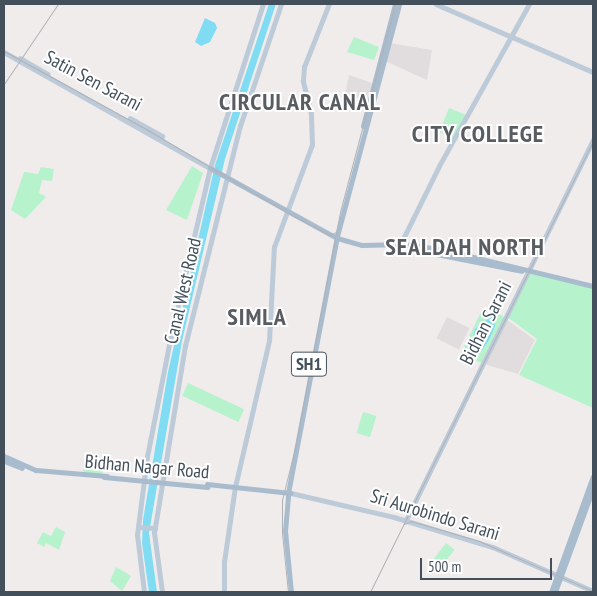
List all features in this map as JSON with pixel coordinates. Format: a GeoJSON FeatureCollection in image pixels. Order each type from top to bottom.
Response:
{"type":"FeatureCollection","features":[{"type":"Feature","properties":{"kind":"main road"},"geometry":{"type":"LineString","coordinates":[[144,592],[139,569],[139,527],[147,457],[170,340],[210,168],[263,4]]}},
{"type":"Feature","properties":{"kind":"main road","name":"Canal West Road"},"geometry":{"type":"LineString","coordinates":[[162,592],[154,528],[185,346],[226,179],[281,4]]}},
{"type":"Feature","properties":{"kind":"main road"},"geometry":{"type":"LineString","coordinates":[[224,592],[224,562],[235,488],[269,341],[274,247],[285,212],[312,145],[312,114],[303,81],[304,67],[329,4]]}},
{"type":"Feature","properties":{"kind":"main road","name":"SH1"},"geometry":{"type":"LineString","coordinates":[[290,592],[282,531],[288,492],[335,234],[368,103],[397,4]]}},
{"type":"Feature","properties":{"kind":"main road","name":"SH1"},"geometry":{"type":"LineString","coordinates":[[335,234],[368,119],[397,4]]}},
{"type":"Feature","properties":{"kind":"main road"},"geometry":{"type":"LineString","coordinates":[[436,4],[593,72]]}},
{"type":"Feature","properties":{"kind":"main road"},"geometry":{"type":"LineString","coordinates":[[400,247],[439,166],[529,4]]}},
{"type":"Feature","properties":{"kind":"main road","name":"Satin Sen Sarani"},"geometry":{"type":"LineString","coordinates":[[4,50],[147,127],[164,141],[210,168]]}},
{"type":"Feature","properties":{"kind":"main road","name":"Bidhan Sarani"},"geometry":{"type":"LineString","coordinates":[[406,520],[593,140]]}},
{"type":"Feature","properties":{"kind":"main road"},"geometry":{"type":"LineString","coordinates":[[210,168],[285,212],[335,234],[367,245],[400,247],[529,271],[593,286]]}},
{"type":"Feature","properties":{"kind":"main road","name":"Bidhan Nagar Road"},"geometry":{"type":"LineString","coordinates":[[4,456],[36,470],[207,486]]}},
{"type":"Feature","properties":{"kind":"main road","name":"Bidhan Nagar Road"},"geometry":{"type":"LineString","coordinates":[[4,460],[42,473],[131,478],[207,486]]}},
{"type":"Feature","properties":{"kind":"main road"},"geometry":{"type":"LineString","coordinates":[[554,592],[593,476]]}},
{"type":"Feature","properties":{"kind":"main road"},"geometry":{"type":"LineString","coordinates":[[207,486],[288,492]]}},
{"type":"Feature","properties":{"kind":"main road"},"geometry":{"type":"LineString","coordinates":[[560,575],[593,488]]}},
{"type":"Feature","properties":{"kind":"main road","name":"Sri Aurobindo Sarani"},"geometry":{"type":"LineString","coordinates":[[288,492],[406,520],[493,547],[593,591]]}},
{"type":"Feature","properties":{"kind":"main road"},"geometry":{"type":"LineString","coordinates":[[139,527],[154,528]]}},
{"type":"Feature","properties":{"kind":"shaded area"},"geometry":{"type":"Polygon","coordinates":[[[390,43],[432,50],[427,80],[385,61],[390,43]]]}},
{"type":"Feature","properties":{"kind":"shaded area"},"geometry":{"type":"Polygon","coordinates":[[[349,75],[372,83],[368,101],[345,95],[349,75]]]}},
{"type":"Feature","properties":{"kind":"shaded area"},"geometry":{"type":"Polygon","coordinates":[[[447,317],[469,328],[459,350],[436,339],[447,317]]]}},
{"type":"Feature","properties":{"kind":"shaded area"},"geometry":{"type":"Polygon","coordinates":[[[506,319],[535,340],[518,374],[484,364],[506,319]]]}},
{"type":"Feature","properties":{"kind":"green space"},"geometry":{"type":"Polygon","coordinates":[[[354,37],[379,47],[374,60],[347,52],[354,37]]]}},
{"type":"Feature","properties":{"kind":"green space"},"geometry":{"type":"Polygon","coordinates":[[[449,108],[466,115],[456,139],[439,132],[449,108]]]}},
{"type":"Feature","properties":{"kind":"green space"},"geometry":{"type":"Polygon","coordinates":[[[192,166],[203,173],[187,220],[166,210],[192,166]]]}},
{"type":"Feature","properties":{"kind":"green space"},"geometry":{"type":"Polygon","coordinates":[[[41,167],[54,169],[52,181],[42,180],[39,193],[46,197],[25,219],[11,210],[24,172],[38,174],[41,167]]]}},
{"type":"Feature","properties":{"kind":"green space"},"geometry":{"type":"Polygon","coordinates":[[[529,271],[593,288],[593,408],[519,375],[537,339],[506,316],[529,271]]]}},
{"type":"Feature","properties":{"kind":"green space"},"geometry":{"type":"Polygon","coordinates":[[[489,306],[504,317],[481,363],[461,353],[482,310],[486,312],[489,306]]]}},
{"type":"Feature","properties":{"kind":"green space"},"geometry":{"type":"Polygon","coordinates":[[[188,383],[244,409],[238,422],[182,396],[188,383]]]}},
{"type":"Feature","properties":{"kind":"green space"},"geometry":{"type":"Polygon","coordinates":[[[363,412],[376,416],[370,437],[357,433],[363,412]]]}},
{"type":"Feature","properties":{"kind":"green space"},"geometry":{"type":"Polygon","coordinates":[[[95,456],[103,474],[83,474],[84,457],[95,456]]]}},
{"type":"Feature","properties":{"kind":"green space"},"geometry":{"type":"Polygon","coordinates":[[[56,527],[65,532],[59,550],[46,543],[44,547],[37,543],[43,532],[51,536],[56,527]]]}},
{"type":"Feature","properties":{"kind":"green space"},"geometry":{"type":"Polygon","coordinates":[[[446,543],[455,550],[439,570],[430,563],[446,543]]]}},
{"type":"Feature","properties":{"kind":"green space"},"geometry":{"type":"Polygon","coordinates":[[[116,567],[131,576],[122,591],[110,581],[116,567]]]}},
{"type":"Feature","properties":{"kind":"water"},"geometry":{"type":"Polygon","coordinates":[[[269,4],[276,4],[225,159],[182,341],[149,533],[157,592],[149,592],[142,543],[143,520],[168,372],[215,165],[269,4]]]}},
{"type":"Feature","properties":{"kind":"water"},"geometry":{"type":"Polygon","coordinates":[[[205,18],[215,23],[217,28],[210,42],[201,46],[195,42],[205,18]]]}},
{"type":"Feature","properties":{"kind":"water"},"geometry":{"type":"Polygon","coordinates":[[[492,316],[495,326],[489,340],[482,350],[474,352],[472,342],[475,329],[492,316]]]}},
{"type":"Feature","properties":{"kind":"tram line"},"geometry":{"type":"LineString","coordinates":[[288,592],[282,533],[282,500],[295,448],[340,212],[395,4]]}},
{"type":"Feature","properties":{"kind":"tram line"},"geometry":{"type":"LineString","coordinates":[[4,51],[146,129],[295,217],[330,235],[336,232]]}},
{"type":"Feature","properties":{"kind":"tram line"},"geometry":{"type":"LineString","coordinates":[[370,592],[593,141]]}},
{"type":"Feature","properties":{"kind":"tram line"},"geometry":{"type":"LineString","coordinates":[[404,524],[411,521],[479,541],[593,591]]}},
{"type":"Feature","properties":{"kind":"railway"},"geometry":{"type":"LineString","coordinates":[[4,84],[58,4]]}},
{"type":"Feature","properties":{"kind":"district","name":"CIRCULAR CANAL"},"geometry":{"type":"Point","coordinates":[300,102]}},
{"type":"Feature","properties":{"kind":"district","name":"CITY COLLEGE"},"geometry":{"type":"Point","coordinates":[478,134]}},
{"type":"Feature","properties":{"kind":"district","name":"SEALDAH NORTH"},"geometry":{"type":"Point","coordinates":[465,247]}},
{"type":"Feature","properties":{"kind":"district","name":"SIMLA"},"geometry":{"type":"Point","coordinates":[257,317]}}]}
